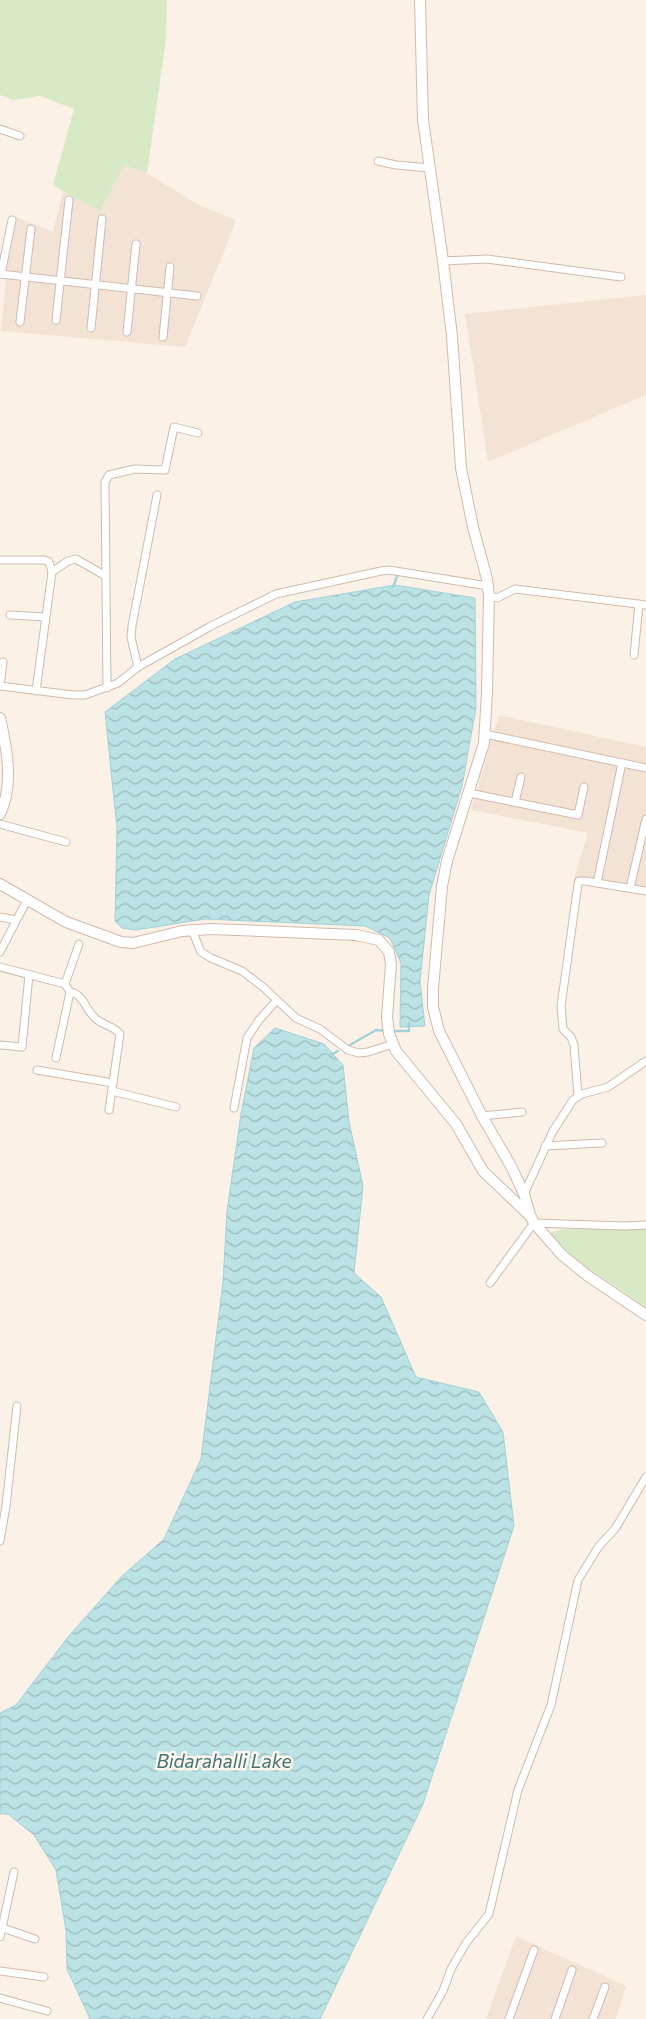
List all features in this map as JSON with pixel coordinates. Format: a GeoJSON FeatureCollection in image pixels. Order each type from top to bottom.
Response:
{"type":"FeatureCollection","features":[{"type":"Feature","properties":{"kind":"street"},"geometry":{"type":"LineString","coordinates":[[420,0],[422,106],[452,336],[461,468],[488,591],[485,734],[482,752],[447,861],[442,886],[432,997],[439,1031],[524,1194],[532,1219]]}},
{"type":"Feature","properties":{"kind":"street"},"geometry":{"type":"LineString","coordinates":[[0,129],[20,136]]}},
{"type":"Feature","properties":{"kind":"street"},"geometry":{"type":"LineString","coordinates":[[378,161],[396,165],[430,168]]}},
{"type":"Feature","properties":{"kind":"street"},"geometry":{"type":"LineString","coordinates":[[56,320],[69,200]]}},
{"type":"Feature","properties":{"kind":"street"},"geometry":{"type":"LineString","coordinates":[[91,328],[102,219]]}},
{"type":"Feature","properties":{"kind":"street"},"geometry":{"type":"LineString","coordinates":[[12,220],[0,274],[197,296]]}},
{"type":"Feature","properties":{"kind":"street"},"geometry":{"type":"LineString","coordinates":[[20,322],[31,228]]}},
{"type":"Feature","properties":{"kind":"street"},"geometry":{"type":"LineString","coordinates":[[127,332],[136,244]]}},
{"type":"Feature","properties":{"kind":"street"},"geometry":{"type":"LineString","coordinates":[[443,261],[487,259],[621,277]]}},
{"type":"Feature","properties":{"kind":"street"},"geometry":{"type":"LineString","coordinates":[[163,337],[170,267]]}},
{"type":"Feature","properties":{"kind":"street"},"geometry":{"type":"LineString","coordinates":[[106,688],[104,482],[109,475],[135,469],[165,470],[174,427],[198,433]]}},
{"type":"Feature","properties":{"kind":"street"},"geometry":{"type":"LineString","coordinates":[[138,667],[131,637],[132,626],[157,496]]}},
{"type":"Feature","properties":{"kind":"street"},"geometry":{"type":"LineString","coordinates":[[52,572],[68,561],[76,559],[104,575]]}},
{"type":"Feature","properties":{"kind":"street"},"geometry":{"type":"LineString","coordinates":[[0,560],[44,560],[49,562],[52,572],[36,691]]}},
{"type":"Feature","properties":{"kind":"street"},"geometry":{"type":"LineString","coordinates":[[3,662],[0,686],[85,695],[123,680],[138,667],[211,626],[276,594],[381,571],[399,572],[488,591],[497,598],[516,589],[642,605],[634,655]]}},
{"type":"Feature","properties":{"kind":"street"},"geometry":{"type":"LineString","coordinates":[[10,615],[45,617]]}},
{"type":"Feature","properties":{"kind":"street"},"geometry":{"type":"LineString","coordinates":[[0,718],[7,770],[1,808]]}},
{"type":"Feature","properties":{"kind":"street"},"geometry":{"type":"LineString","coordinates":[[485,734],[646,768]]}},
{"type":"Feature","properties":{"kind":"street"},"geometry":{"type":"LineString","coordinates":[[597,883],[622,763]]}},
{"type":"Feature","properties":{"kind":"street"},"geometry":{"type":"LineString","coordinates":[[516,802],[521,777]]}},
{"type":"Feature","properties":{"kind":"street"},"geometry":{"type":"LineString","coordinates":[[469,793],[578,815],[584,787]]}},
{"type":"Feature","properties":{"kind":"street"},"geometry":{"type":"LineString","coordinates":[[630,888],[646,819]]}},
{"type":"Feature","properties":{"kind":"street"},"geometry":{"type":"LineString","coordinates":[[0,824],[66,842]]}},
{"type":"Feature","properties":{"kind":"street"},"geometry":{"type":"LineString","coordinates":[[578,1096],[574,1045],[571,1037],[563,1030],[561,998],[578,884],[581,880],[646,891]]}},
{"type":"Feature","properties":{"kind":"street"},"geometry":{"type":"LineString","coordinates":[[0,884],[66,922],[121,942],[133,943],[192,930],[211,929],[347,934],[375,938],[383,943],[390,958],[387,1017],[389,1034],[405,1064],[456,1124],[483,1170],[532,1219],[562,1255],[588,1276],[646,1315]]}},
{"type":"Feature","properties":{"kind":"street"},"geometry":{"type":"LineString","coordinates":[[0,952],[27,900]]}},
{"type":"Feature","properties":{"kind":"street"},"geometry":{"type":"LineString","coordinates":[[0,917],[16,920]]}},
{"type":"Feature","properties":{"kind":"street"},"geometry":{"type":"LineString","coordinates":[[192,930],[201,952],[242,971],[263,987],[296,1018],[320,1029],[348,1050],[359,1053],[368,1052],[393,1044]]}},
{"type":"Feature","properties":{"kind":"street"},"geometry":{"type":"LineString","coordinates":[[65,984],[79,944]]}},
{"type":"Feature","properties":{"kind":"street"},"geometry":{"type":"LineString","coordinates":[[0,967],[65,984],[69,988],[70,992],[56,1058]]}},
{"type":"Feature","properties":{"kind":"street"},"geometry":{"type":"LineString","coordinates":[[0,1045],[22,1048],[29,974]]}},
{"type":"Feature","properties":{"kind":"street"},"geometry":{"type":"LineString","coordinates":[[70,992],[77,994],[93,1016],[105,1025],[114,1028],[120,1034],[109,1110]]}},
{"type":"Feature","properties":{"kind":"street"},"geometry":{"type":"LineString","coordinates":[[234,1108],[247,1038],[259,1020],[276,1001]]}},
{"type":"Feature","properties":{"kind":"street"},"geometry":{"type":"LineString","coordinates":[[524,1194],[545,1146],[568,1107],[578,1096],[608,1087],[646,1061]]}},
{"type":"Feature","properties":{"kind":"street"},"geometry":{"type":"LineString","coordinates":[[38,1070],[113,1083]]}},
{"type":"Feature","properties":{"kind":"street"},"geometry":{"type":"LineString","coordinates":[[112,1091],[176,1107]]}},
{"type":"Feature","properties":{"kind":"street"},"geometry":{"type":"LineString","coordinates":[[482,1116],[522,1112]]}},
{"type":"Feature","properties":{"kind":"street"},"geometry":{"type":"LineString","coordinates":[[545,1146],[602,1143]]}},
{"type":"Feature","properties":{"kind":"street"},"geometry":{"type":"LineString","coordinates":[[532,1219],[624,1226],[646,1225]]}},
{"type":"Feature","properties":{"kind":"street"},"geometry":{"type":"LineString","coordinates":[[490,1282],[532,1219]]}},
{"type":"Feature","properties":{"kind":"street"},"geometry":{"type":"LineString","coordinates":[[0,1541],[6,1506],[17,1406]]}},
{"type":"Feature","properties":{"kind":"street"},"geometry":{"type":"LineString","coordinates":[[427,2019],[466,1943],[489,1914],[518,1790],[551,1705],[578,1580],[600,1546],[615,1529],[646,1477]]}},
{"type":"Feature","properties":{"kind":"street"},"geometry":{"type":"LineString","coordinates":[[0,1937],[14,1872]]}},
{"type":"Feature","properties":{"kind":"street"},"geometry":{"type":"LineString","coordinates":[[1,1927],[35,1939]]}},
{"type":"Feature","properties":{"kind":"street"},"geometry":{"type":"LineString","coordinates":[[509,2019],[534,1950]]}},
{"type":"Feature","properties":{"kind":"street"},"geometry":{"type":"LineString","coordinates":[[555,2019],[572,1970]]}},
{"type":"Feature","properties":{"kind":"street"},"geometry":{"type":"LineString","coordinates":[[0,1971],[44,1977]]}},
{"type":"Feature","properties":{"kind":"street"},"geometry":{"type":"LineString","coordinates":[[593,2019],[605,1987]]}},
{"type":"Feature","properties":{"kind":"street"},"geometry":{"type":"LineString","coordinates":[[0,1998],[48,2011]]}},
{"type":"Feature","properties":{"kind":"shaded area"},"geometry":{"type":"Polygon","coordinates":[[[124,165],[147,173],[197,204],[235,220],[185,347],[1,331],[7,268],[16,217],[53,232],[63,191],[100,212],[124,165]]]}},
{"type":"Feature","properties":{"kind":"shaded area"},"geometry":{"type":"Polygon","coordinates":[[[646,295],[646,395],[488,462],[465,314],[646,295]]]}},
{"type":"Feature","properties":{"kind":"shaded area"},"geometry":{"type":"Polygon","coordinates":[[[499,715],[646,747],[646,894],[573,882],[588,833],[471,810],[499,715]]]}},
{"type":"Feature","properties":{"kind":"shaded area"},"geometry":{"type":"Polygon","coordinates":[[[516,1936],[626,1986],[616,2019],[486,2019],[516,1936]]]}},
{"type":"Feature","properties":{"kind":"green space"},"geometry":{"type":"Polygon","coordinates":[[[0,0],[167,0],[166,39],[147,173],[124,165],[100,212],[53,185],[74,109],[40,96],[13,100],[0,95],[0,0]]]}},
{"type":"Feature","properties":{"kind":"green space"},"geometry":{"type":"Polygon","coordinates":[[[646,1228],[646,1307],[577,1261],[549,1233],[563,1229],[646,1228]]]}},
{"type":"Feature","properties":{"kind":"water"},"geometry":{"type":"Polygon","coordinates":[[[395,585],[475,598],[476,708],[462,786],[429,895],[420,981],[425,1026],[400,1027],[401,963],[390,938],[365,926],[205,919],[136,930],[122,928],[115,921],[117,829],[105,712],[175,659],[295,602],[395,585]]]}},
{"type":"Feature","properties":{"kind":"water","name":"Bidarahalli Lake"},"geometry":{"type":"Polygon","coordinates":[[[275,1028],[324,1044],[343,1065],[349,1122],[363,1186],[354,1273],[381,1297],[416,1377],[479,1392],[503,1432],[514,1526],[423,1804],[320,2019],[90,2019],[67,1969],[66,1930],[56,1870],[34,1835],[8,1814],[0,1814],[0,1713],[16,1705],[68,1637],[121,1577],[164,1539],[201,1459],[223,1282],[227,1211],[241,1114],[254,1048],[275,1028]]]}},
{"type":"Feature","properties":{"kind":"waterway"},"geometry":{"type":"LineString","coordinates":[[393,587],[398,574]]}},
{"type":"Feature","properties":{"kind":"waterway"},"geometry":{"type":"LineString","coordinates":[[392,1031],[409,1031],[409,1023]]}},
{"type":"Feature","properties":{"kind":"waterway"},"geometry":{"type":"LineString","coordinates":[[350,1045],[376,1030],[387,1031]]}},
{"type":"Feature","properties":{"kind":"waterway"},"geometry":{"type":"LineString","coordinates":[[330,1055],[338,1051]]}}]}
